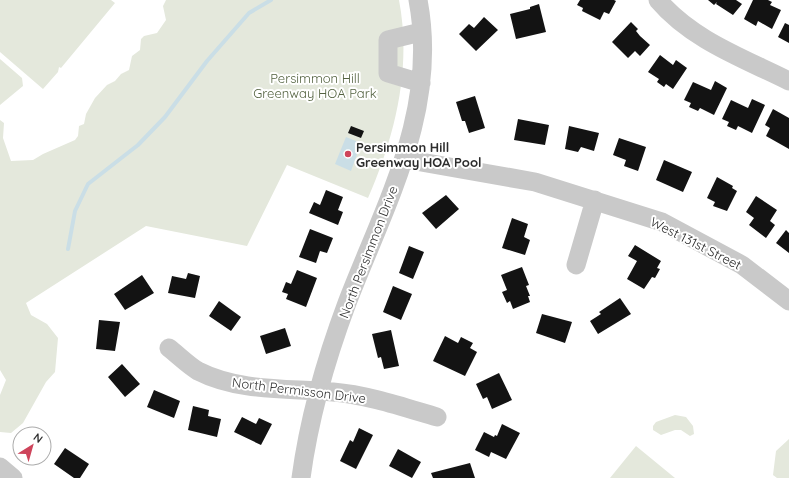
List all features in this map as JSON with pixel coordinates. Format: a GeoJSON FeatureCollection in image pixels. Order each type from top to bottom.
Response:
{"type":"FeatureCollection","features":[{"type":"Feature","properties":{"kind":"street","name":"North Persimmon Drive"},"geometry":{"type":"LineString","coordinates":[[301,478],[314,406],[318,392],[348,302],[386,209],[404,159],[416,118],[421,82],[421,32],[418,0]]}},
{"type":"Feature","properties":{"kind":"street"},"geometry":{"type":"LineString","coordinates":[[658,0],[685,27],[707,41],[789,80]]}},
{"type":"Feature","properties":{"kind":"street"},"geometry":{"type":"LineString","coordinates":[[421,32],[388,40],[388,73],[421,82]]}},
{"type":"Feature","properties":{"kind":"street","name":"West 131st Street"},"geometry":{"type":"LineString","coordinates":[[404,159],[535,182],[662,222],[717,250],[742,265],[789,302]]}},
{"type":"Feature","properties":{"kind":"street"},"geometry":{"type":"LineString","coordinates":[[576,265],[595,200]]}},
{"type":"Feature","properties":{"kind":"street","name":"North Permisson Drive"},"geometry":{"type":"LineString","coordinates":[[169,348],[197,370],[224,381],[318,392],[333,392],[386,402],[437,417]]}},
{"type":"Feature","properties":{"kind":"street"},"geometry":{"type":"LineString","coordinates":[[0,467],[13,478]]}},
{"type":"Feature","properties":{"kind":"green space"},"geometry":{"type":"Polygon","coordinates":[[[0,0],[111,0],[115,3],[61,68],[59,67],[58,72],[43,89],[0,52],[0,0]]]}},
{"type":"Feature","properties":{"kind":"green space","name":"Persimmon Hill Greenway HOA Park"},"geometry":{"type":"Polygon","coordinates":[[[166,0],[399,0],[403,25],[402,76],[393,126],[378,174],[368,198],[287,165],[247,246],[146,226],[26,303],[31,315],[47,324],[58,338],[55,372],[46,382],[23,423],[19,426],[12,426],[11,433],[0,432],[0,395],[6,380],[0,370],[0,120],[4,123],[3,138],[11,161],[33,160],[75,140],[78,136],[79,126],[84,124],[86,114],[95,98],[107,85],[115,81],[121,74],[129,70],[132,56],[140,50],[141,39],[144,36],[157,33],[166,20],[163,6],[166,0]]]}},
{"type":"Feature","properties":{"kind":"green space"},"geometry":{"type":"Polygon","coordinates":[[[0,59],[22,78],[23,86],[0,105],[0,59]]]}},
{"type":"Feature","properties":{"kind":"green space"},"geometry":{"type":"Polygon","coordinates":[[[675,415],[686,417],[693,426],[694,434],[690,436],[681,430],[675,430],[661,435],[653,430],[653,426],[656,422],[675,415]]]}},
{"type":"Feature","properties":{"kind":"green space"},"geometry":{"type":"Polygon","coordinates":[[[789,439],[789,478],[777,478],[773,475],[776,451],[789,439]]]}},
{"type":"Feature","properties":{"kind":"green space"},"geometry":{"type":"Polygon","coordinates":[[[636,446],[675,478],[610,478],[636,446]]]}},
{"type":"Feature","properties":{"kind":"shaded area","name":"Persimmon Hill Greenway HOA Pool"},"geometry":{"type":"Polygon","coordinates":[[[346,137],[361,143],[351,171],[335,164],[346,137]]]}},
{"type":"Feature","properties":{"kind":"building"},"geometry":{"type":"Polygon","coordinates":[[[580,0],[616,1],[609,14],[604,12],[600,20],[582,11],[583,8],[577,5],[580,0]]]}},
{"type":"Feature","properties":{"kind":"building"},"geometry":{"type":"Polygon","coordinates":[[[708,0],[736,0],[742,4],[733,15],[716,4],[717,2],[714,5],[708,0]]]}},
{"type":"Feature","properties":{"kind":"building"},"geometry":{"type":"Polygon","coordinates":[[[753,0],[768,0],[772,2],[770,5],[781,10],[772,29],[758,21],[756,26],[744,19],[753,0]]]}},
{"type":"Feature","properties":{"kind":"building"},"geometry":{"type":"Polygon","coordinates":[[[539,4],[546,32],[516,39],[510,14],[530,9],[530,7],[539,4]]]}},
{"type":"Feature","properties":{"kind":"building"},"geometry":{"type":"Polygon","coordinates":[[[484,17],[498,30],[476,51],[459,34],[469,24],[474,28],[484,17]]]}},
{"type":"Feature","properties":{"kind":"building"},"geometry":{"type":"Polygon","coordinates":[[[631,22],[638,29],[636,31],[640,36],[650,45],[640,56],[635,51],[628,58],[612,42],[631,22]]]}},
{"type":"Feature","properties":{"kind":"building"},"geometry":{"type":"Polygon","coordinates":[[[785,23],[789,25],[789,43],[778,37],[785,23]]]}},
{"type":"Feature","properties":{"kind":"building"},"geometry":{"type":"Polygon","coordinates":[[[660,55],[673,65],[676,60],[687,68],[673,89],[666,84],[664,87],[657,82],[659,79],[648,72],[660,55]]]}},
{"type":"Feature","properties":{"kind":"building"},"geometry":{"type":"Polygon","coordinates":[[[715,81],[727,88],[714,115],[700,108],[698,111],[689,107],[691,103],[684,100],[693,82],[711,90],[715,81]]]}},
{"type":"Feature","properties":{"kind":"building"},"geometry":{"type":"Polygon","coordinates":[[[475,96],[485,128],[469,133],[465,121],[462,121],[456,102],[475,96]]]}},
{"type":"Feature","properties":{"kind":"building"},"geometry":{"type":"Polygon","coordinates":[[[752,99],[765,105],[752,133],[738,126],[736,130],[727,126],[729,122],[722,119],[731,100],[748,108],[752,99]]]}},
{"type":"Feature","properties":{"kind":"building"},"geometry":{"type":"Polygon","coordinates":[[[773,109],[789,118],[789,149],[766,136],[770,128],[765,125],[773,109]]]}},
{"type":"Feature","properties":{"kind":"building"},"geometry":{"type":"Polygon","coordinates":[[[518,119],[549,125],[545,145],[514,140],[518,119]]]}},
{"type":"Feature","properties":{"kind":"building"},"geometry":{"type":"Polygon","coordinates":[[[351,126],[364,131],[361,138],[348,133],[351,126]]]}},
{"type":"Feature","properties":{"kind":"building"},"geometry":{"type":"Polygon","coordinates":[[[569,126],[599,133],[594,151],[581,147],[578,152],[565,149],[569,126]]]}},
{"type":"Feature","properties":{"kind":"building"},"geometry":{"type":"Polygon","coordinates":[[[619,138],[646,147],[638,171],[624,166],[626,160],[613,155],[619,138]]]}},
{"type":"Feature","properties":{"kind":"building"},"geometry":{"type":"Polygon","coordinates":[[[664,160],[692,172],[683,192],[656,180],[664,160]]]}},
{"type":"Feature","properties":{"kind":"building"},"geometry":{"type":"Polygon","coordinates":[[[717,177],[733,186],[732,188],[737,191],[727,211],[713,206],[715,202],[707,198],[717,177]]]}},
{"type":"Feature","properties":{"kind":"building"},"geometry":{"type":"Polygon","coordinates":[[[326,190],[343,197],[338,210],[343,212],[338,225],[309,213],[314,202],[320,205],[326,190]]]}},
{"type":"Feature","properties":{"kind":"building"},"geometry":{"type":"Polygon","coordinates":[[[446,195],[459,209],[436,229],[422,213],[446,195]]]}},
{"type":"Feature","properties":{"kind":"building"},"geometry":{"type":"Polygon","coordinates":[[[756,196],[777,210],[770,221],[775,225],[766,238],[749,225],[754,218],[746,212],[756,196]]]}},
{"type":"Feature","properties":{"kind":"building"},"geometry":{"type":"Polygon","coordinates":[[[512,218],[528,224],[524,237],[530,240],[525,255],[502,248],[512,218]]]}},
{"type":"Feature","properties":{"kind":"building"},"geometry":{"type":"Polygon","coordinates":[[[310,229],[333,238],[327,253],[320,251],[316,263],[299,257],[310,229]]]}},
{"type":"Feature","properties":{"kind":"building"},"geometry":{"type":"Polygon","coordinates":[[[786,230],[789,233],[789,253],[776,243],[786,230]]]}},
{"type":"Feature","properties":{"kind":"building"},"geometry":{"type":"Polygon","coordinates":[[[635,245],[661,261],[657,268],[660,269],[655,278],[652,277],[644,289],[627,279],[637,261],[628,256],[635,245]]]}},
{"type":"Feature","properties":{"kind":"building"},"geometry":{"type":"Polygon","coordinates":[[[409,246],[424,252],[413,279],[399,273],[409,246]]]}},
{"type":"Feature","properties":{"kind":"building"},"geometry":{"type":"Polygon","coordinates":[[[522,267],[529,285],[526,286],[530,296],[528,296],[530,302],[513,309],[510,301],[507,303],[502,292],[507,290],[501,275],[522,267]]]}},
{"type":"Feature","properties":{"kind":"building"},"geometry":{"type":"Polygon","coordinates":[[[297,270],[317,278],[306,307],[286,299],[288,294],[282,292],[286,282],[291,284],[297,270]]]}},
{"type":"Feature","properties":{"kind":"building"},"geometry":{"type":"Polygon","coordinates":[[[188,273],[200,276],[195,298],[168,293],[172,276],[186,279],[188,273]]]}},
{"type":"Feature","properties":{"kind":"building"},"geometry":{"type":"Polygon","coordinates":[[[142,275],[154,293],[125,310],[114,294],[142,275]]]}},
{"type":"Feature","properties":{"kind":"building"},"geometry":{"type":"Polygon","coordinates":[[[393,286],[412,294],[401,320],[383,312],[393,286]]]}},
{"type":"Feature","properties":{"kind":"building"},"geometry":{"type":"Polygon","coordinates":[[[620,298],[631,314],[598,334],[590,321],[601,314],[599,312],[620,298]]]}},
{"type":"Feature","properties":{"kind":"building"},"geometry":{"type":"Polygon","coordinates":[[[219,301],[241,317],[231,331],[209,316],[219,301]]]}},
{"type":"Feature","properties":{"kind":"building"},"geometry":{"type":"Polygon","coordinates":[[[542,314],[572,322],[565,343],[536,333],[542,314]]]}},
{"type":"Feature","properties":{"kind":"building"},"geometry":{"type":"Polygon","coordinates":[[[99,320],[120,322],[115,351],[96,349],[99,320]]]}},
{"type":"Feature","properties":{"kind":"building"},"geometry":{"type":"Polygon","coordinates":[[[285,328],[291,346],[266,354],[260,336],[285,328]]]}},
{"type":"Feature","properties":{"kind":"building"},"geometry":{"type":"Polygon","coordinates":[[[391,330],[399,366],[384,369],[381,357],[378,358],[372,334],[391,330]]]}},
{"type":"Feature","properties":{"kind":"building"},"geometry":{"type":"Polygon","coordinates":[[[445,336],[458,343],[461,337],[473,343],[470,348],[477,352],[465,376],[433,361],[445,336]]]}},
{"type":"Feature","properties":{"kind":"building"},"geometry":{"type":"Polygon","coordinates":[[[122,364],[140,384],[125,397],[108,377],[122,364]]]}},
{"type":"Feature","properties":{"kind":"building"},"geometry":{"type":"Polygon","coordinates":[[[499,373],[512,400],[492,409],[487,397],[483,399],[476,384],[499,373]]]}},
{"type":"Feature","properties":{"kind":"building"},"geometry":{"type":"Polygon","coordinates":[[[154,390],[180,401],[174,418],[147,407],[154,390]]]}},
{"type":"Feature","properties":{"kind":"building"},"geometry":{"type":"Polygon","coordinates":[[[193,406],[209,410],[208,416],[221,419],[217,437],[188,430],[193,406]]]}},
{"type":"Feature","properties":{"kind":"building"},"geometry":{"type":"Polygon","coordinates":[[[242,417],[256,424],[259,418],[272,424],[261,445],[234,432],[242,417]]]}},
{"type":"Feature","properties":{"kind":"building"},"geometry":{"type":"Polygon","coordinates":[[[502,424],[520,433],[506,459],[491,452],[489,457],[475,450],[484,432],[494,437],[495,435],[497,436],[502,424]]]}},
{"type":"Feature","properties":{"kind":"building"},"geometry":{"type":"Polygon","coordinates":[[[359,428],[373,435],[356,469],[340,461],[350,440],[353,442],[359,428]]]}},
{"type":"Feature","properties":{"kind":"building"},"geometry":{"type":"Polygon","coordinates":[[[65,448],[89,464],[80,478],[74,478],[54,464],[65,448]]]}},
{"type":"Feature","properties":{"kind":"building"},"geometry":{"type":"Polygon","coordinates":[[[398,449],[421,462],[412,478],[389,466],[398,449]]]}},
{"type":"Feature","properties":{"kind":"building"},"geometry":{"type":"Polygon","coordinates":[[[470,463],[475,478],[433,478],[431,473],[470,463]]]}},
{"type":"Feature","properties":{"kind":"waterway"},"geometry":{"type":"LineString","coordinates":[[68,249],[75,211],[88,184],[138,145],[165,117],[207,61],[249,13],[271,0]]}},
{"type":"Feature","properties":{"kind":"place","name":"Persimmon Hill Greenway HOA Pool"},"geometry":{"type":"Point","coordinates":[348,154]}}]}
